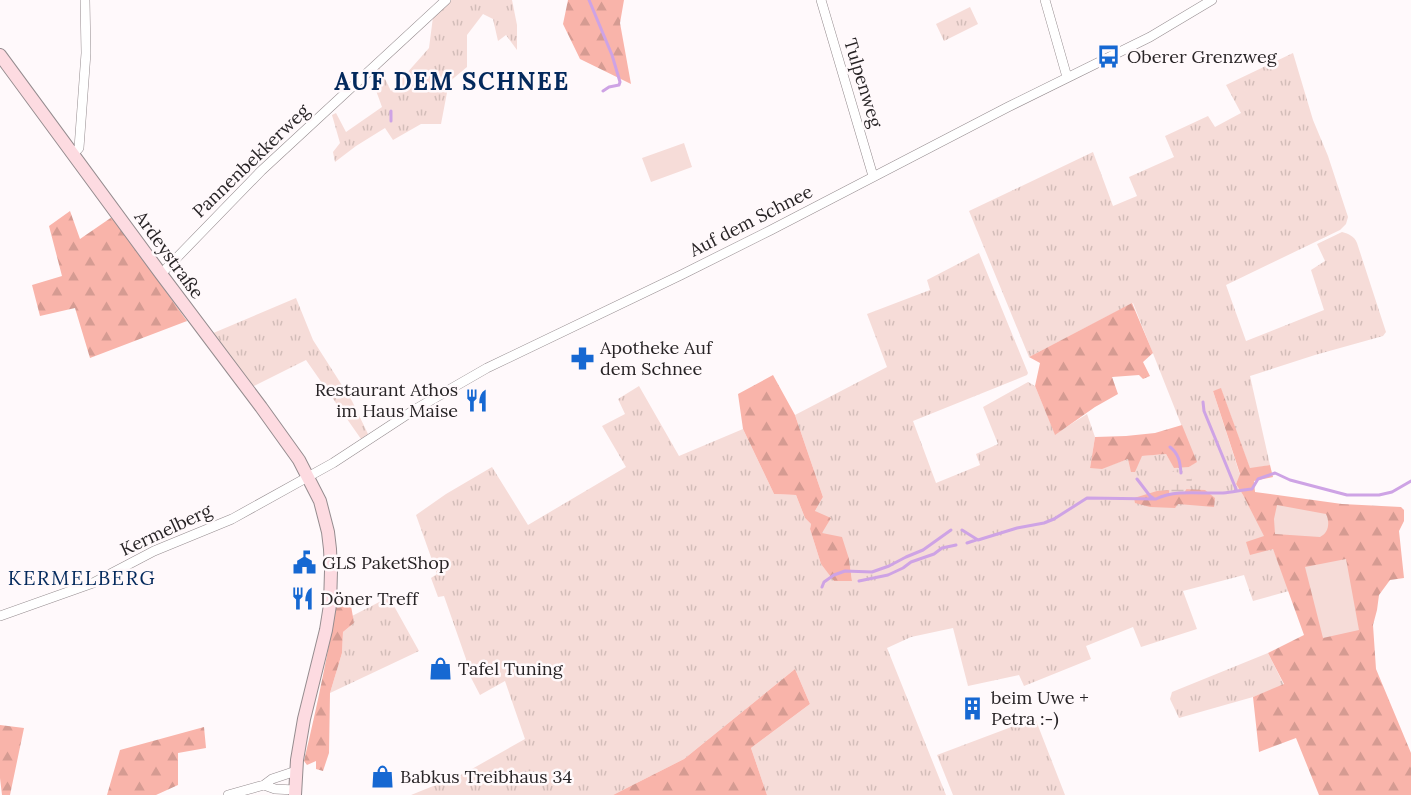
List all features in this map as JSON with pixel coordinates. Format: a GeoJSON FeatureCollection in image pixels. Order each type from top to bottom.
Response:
{"type":"FeatureCollection","features":[{"type":"Feature","properties":{"kind":"main road","name":"Ardeystraße"},"geometry":{"type":"LineString","coordinates":[[0,55],[261,407],[299,460],[320,501],[328,532],[331,572],[330,605],[304,719],[295,792]]}},
{"type":"Feature","properties":{"kind":"street"},"geometry":{"type":"LineString","coordinates":[[73,154],[79,148],[86,53],[86,0]]}},
{"type":"Feature","properties":{"kind":"street","name":"Pannenbekkerweg"},"geometry":{"type":"LineString","coordinates":[[161,274],[261,171],[446,0]]}},
{"type":"Feature","properties":{"kind":"street","name":"Tulpenweg"},"geometry":{"type":"LineString","coordinates":[[821,0],[873,176]]}},
{"type":"Feature","properties":{"kind":"street"},"geometry":{"type":"LineString","coordinates":[[1046,0],[1067,77]]}},
{"type":"Feature","properties":{"kind":"street","name":"Auf dem Schnee"},"geometry":{"type":"LineString","coordinates":[[308,477],[414,410],[487,368],[771,230],[1067,77],[1150,37],[1212,0]]}},
{"type":"Feature","properties":{"kind":"street","name":"Kermelberg"},"geometry":{"type":"LineString","coordinates":[[0,616],[93,583],[154,551],[232,519],[308,477]]}},
{"type":"Feature","properties":{"kind":"street"},"geometry":{"type":"LineString","coordinates":[[228,795],[264,785],[272,778],[296,771]]}},
{"type":"Feature","properties":{"kind":"street"},"geometry":{"type":"LineString","coordinates":[[264,785],[295,792]]}},
{"type":"Feature","properties":{"kind":"green space"},"geometry":{"type":"Polygon","coordinates":[[[451,0],[512,0],[517,25],[517,50],[506,35],[498,41],[493,19],[483,14],[467,35],[467,67],[449,82],[441,124],[421,124],[393,140],[385,128],[335,162],[333,152],[340,143],[332,115],[336,113],[346,132],[382,107],[370,74],[379,67],[391,91],[429,48],[433,17],[451,0]]]}},
{"type":"Feature","properties":{"kind":"green space"},"geometry":{"type":"Polygon","coordinates":[[[568,0],[624,0],[620,23],[631,84],[580,59],[563,24],[568,0]]]}},
{"type":"Feature","properties":{"kind":"green space"},"geometry":{"type":"Polygon","coordinates":[[[970,7],[978,24],[944,41],[936,24],[970,7]]]}},
{"type":"Feature","properties":{"kind":"green space"},"geometry":{"type":"Polygon","coordinates":[[[1293,53],[1313,120],[1328,156],[1348,217],[1346,224],[1340,230],[1226,285],[1246,341],[1324,310],[1311,270],[1325,261],[1317,244],[1342,232],[1351,236],[1357,243],[1386,332],[1383,336],[1250,376],[1270,465],[1250,469],[1221,389],[1213,391],[1240,475],[1236,484],[1265,536],[1250,554],[1273,548],[1289,591],[1253,601],[1244,575],[1183,591],[1197,629],[1141,647],[1133,627],[1086,646],[1091,659],[1024,686],[1019,675],[968,686],[953,628],[911,637],[887,648],[946,795],[767,795],[751,748],[810,704],[795,669],[684,759],[613,795],[411,795],[463,774],[525,739],[505,681],[480,695],[467,670],[466,659],[444,596],[438,597],[431,578],[437,574],[416,515],[492,467],[528,525],[626,467],[602,426],[625,414],[618,399],[639,386],[679,456],[743,429],[774,494],[796,495],[805,518],[811,524],[810,529],[821,564],[834,580],[852,581],[849,559],[822,533],[815,511],[823,497],[795,415],[887,367],[867,314],[930,290],[927,280],[979,253],[1028,373],[913,421],[936,483],[980,465],[976,454],[998,444],[983,407],[1028,382],[1035,386],[1055,434],[1087,414],[1095,437],[1090,468],[1107,466],[1136,457],[1166,454],[1174,467],[1189,467],[1196,462],[1133,303],[1029,357],[969,211],[1093,152],[1113,206],[1137,196],[1129,177],[1174,157],[1165,136],[1208,116],[1215,127],[1241,113],[1226,85],[1293,53]]]}},
{"type":"Feature","properties":{"kind":"green space"},"geometry":{"type":"Polygon","coordinates":[[[684,143],[692,167],[651,182],[642,158],[684,143]]]}},
{"type":"Feature","properties":{"kind":"green space"},"geometry":{"type":"Polygon","coordinates":[[[70,211],[80,239],[112,217],[187,321],[90,358],[75,308],[40,316],[32,285],[62,276],[49,226],[70,211]]]}},
{"type":"Feature","properties":{"kind":"green space"},"geometry":{"type":"Polygon","coordinates":[[[296,298],[313,340],[352,401],[368,434],[361,439],[306,360],[252,387],[211,334],[296,298]]]}},
{"type":"Feature","properties":{"kind":"green space"},"geometry":{"type":"Polygon","coordinates":[[[1132,303],[1153,353],[1143,362],[1150,376],[1143,379],[1139,375],[1112,377],[1118,394],[1055,435],[1035,386],[1040,363],[1029,357],[1132,303]]]}},
{"type":"Feature","properties":{"kind":"green space"},"geometry":{"type":"Polygon","coordinates":[[[773,375],[795,415],[823,497],[815,511],[831,518],[822,533],[842,537],[849,559],[852,581],[834,581],[821,564],[810,529],[811,524],[805,518],[796,495],[774,494],[743,429],[738,394],[773,375]]]}},
{"type":"Feature","properties":{"kind":"green space"},"geometry":{"type":"Polygon","coordinates":[[[1221,388],[1250,468],[1270,465],[1273,477],[1254,481],[1255,492],[1342,504],[1401,507],[1404,510],[1404,521],[1399,531],[1404,578],[1390,580],[1379,595],[1373,625],[1376,669],[1411,753],[1411,795],[1319,795],[1296,738],[1259,752],[1253,697],[1284,684],[1268,653],[1304,635],[1273,549],[1250,555],[1246,542],[1264,536],[1236,484],[1240,474],[1213,391],[1221,388]]]}},
{"type":"Feature","properties":{"kind":"green space"},"geometry":{"type":"Polygon","coordinates":[[[1182,425],[1197,462],[1189,467],[1174,468],[1166,454],[1142,456],[1135,472],[1131,472],[1128,459],[1102,469],[1090,468],[1095,437],[1155,433],[1182,425]]]}},
{"type":"Feature","properties":{"kind":"green space"},"geometry":{"type":"Polygon","coordinates":[[[1170,471],[1181,473],[1189,471],[1192,480],[1184,493],[1169,495],[1170,471]]]}},
{"type":"Feature","properties":{"kind":"green space"},"geometry":{"type":"Polygon","coordinates":[[[1205,490],[1215,498],[1214,507],[1178,504],[1175,508],[1150,507],[1135,503],[1134,498],[1157,491],[1205,490]]]}},
{"type":"Feature","properties":{"kind":"green space"},"geometry":{"type":"Polygon","coordinates":[[[1277,505],[1326,514],[1327,530],[1320,537],[1275,534],[1274,519],[1277,505]]]}},
{"type":"Feature","properties":{"kind":"green space"},"geometry":{"type":"Polygon","coordinates":[[[1346,559],[1359,630],[1323,638],[1305,567],[1346,559]]]}},
{"type":"Feature","properties":{"kind":"green space"},"geometry":{"type":"Polygon","coordinates":[[[349,594],[354,623],[343,632],[342,653],[330,693],[329,753],[323,771],[316,769],[316,761],[307,765],[304,761],[337,596],[349,594]]]}},
{"type":"Feature","properties":{"kind":"green space"},"geometry":{"type":"Polygon","coordinates":[[[389,597],[419,651],[330,693],[342,653],[343,632],[354,623],[352,616],[389,597]]]}},
{"type":"Feature","properties":{"kind":"green space"},"geometry":{"type":"Polygon","coordinates":[[[1268,653],[1284,685],[1253,697],[1179,718],[1170,699],[1172,692],[1268,653]]]}},
{"type":"Feature","properties":{"kind":"green space"},"geometry":{"type":"Polygon","coordinates":[[[795,669],[810,704],[751,748],[767,795],[613,795],[684,759],[795,669]]]}},
{"type":"Feature","properties":{"kind":"green space"},"geometry":{"type":"Polygon","coordinates":[[[1035,718],[1065,795],[953,795],[937,755],[1035,718]]]}},
{"type":"Feature","properties":{"kind":"green space"},"geometry":{"type":"Polygon","coordinates":[[[0,725],[24,728],[10,795],[2,795],[0,725]]]}},
{"type":"Feature","properties":{"kind":"green space"},"geometry":{"type":"Polygon","coordinates":[[[204,727],[206,748],[178,753],[178,785],[156,795],[107,795],[120,750],[204,727]]]}},
{"type":"Feature","properties":{"kind":"waterway"},"geometry":{"type":"LineString","coordinates":[[589,0],[612,55],[620,82],[619,85],[603,91]]}},
{"type":"Feature","properties":{"kind":"waterway"},"geometry":{"type":"LineString","coordinates":[[391,111],[391,121]]}},
{"type":"Feature","properties":{"kind":"waterway"},"geometry":{"type":"LineString","coordinates":[[1203,402],[1204,411],[1236,489]]}},
{"type":"Feature","properties":{"kind":"waterway"},"geometry":{"type":"LineString","coordinates":[[1170,447],[1178,458],[1181,473]]}},
{"type":"Feature","properties":{"kind":"waterway"},"geometry":{"type":"LineString","coordinates":[[962,530],[978,540],[1017,528],[1044,523],[1087,498],[1156,499],[1181,493],[1227,493],[1252,489],[1258,479],[1275,473],[1290,480],[1347,495],[1379,495],[1392,492],[1411,481]]}},
{"type":"Feature","properties":{"kind":"waterway"},"geometry":{"type":"LineString","coordinates":[[1137,479],[1153,498]]}},
{"type":"Feature","properties":{"kind":"waterway"},"geometry":{"type":"LineString","coordinates":[[822,587],[824,582],[834,575],[845,571],[872,572],[889,566],[923,550],[951,530]]}},
{"type":"Feature","properties":{"kind":"waterway"},"geometry":{"type":"LineString","coordinates":[[967,543],[976,540]]}},
{"type":"Feature","properties":{"kind":"waterway"},"geometry":{"type":"LineString","coordinates":[[859,581],[888,575],[942,548],[956,545]]}},
{"type":"Feature","properties":{"kind":"place","name":"Oberer Grenzweg"},"geometry":{"type":"Point","coordinates":[1109,57]}},
{"type":"Feature","properties":{"kind":"place","name":"Apotheke Auf dem Schnee"},"geometry":{"type":"Point","coordinates":[582,358]}},
{"type":"Feature","properties":{"kind":"place","name":"Restaurant Athos im Haus Maise"},"geometry":{"type":"Point","coordinates":[476,400]}},
{"type":"Feature","properties":{"kind":"place","name":"GLS PaketShop"},"geometry":{"type":"Point","coordinates":[304,563]}},
{"type":"Feature","properties":{"kind":"place","name":"Döner Treff"},"geometry":{"type":"Point","coordinates":[302,599]}},
{"type":"Feature","properties":{"kind":"place","name":"Tafel Tuning"},"geometry":{"type":"Point","coordinates":[440,669]}},
{"type":"Feature","properties":{"kind":"place","name":"beim Uwe + Petra :-)"},"geometry":{"type":"Point","coordinates":[973,708]}},
{"type":"Feature","properties":{"kind":"place","name":"Babkus Treibhaus 34"},"geometry":{"type":"Point","coordinates":[382,777]}},
{"type":"Feature","properties":{"kind":"district","name":"AUF DEM SCHNEE"},"geometry":{"type":"Point","coordinates":[452,82]}},
{"type":"Feature","properties":{"kind":"district","name":"KERMELBERG"},"geometry":{"type":"Point","coordinates":[82,578]}}]}
